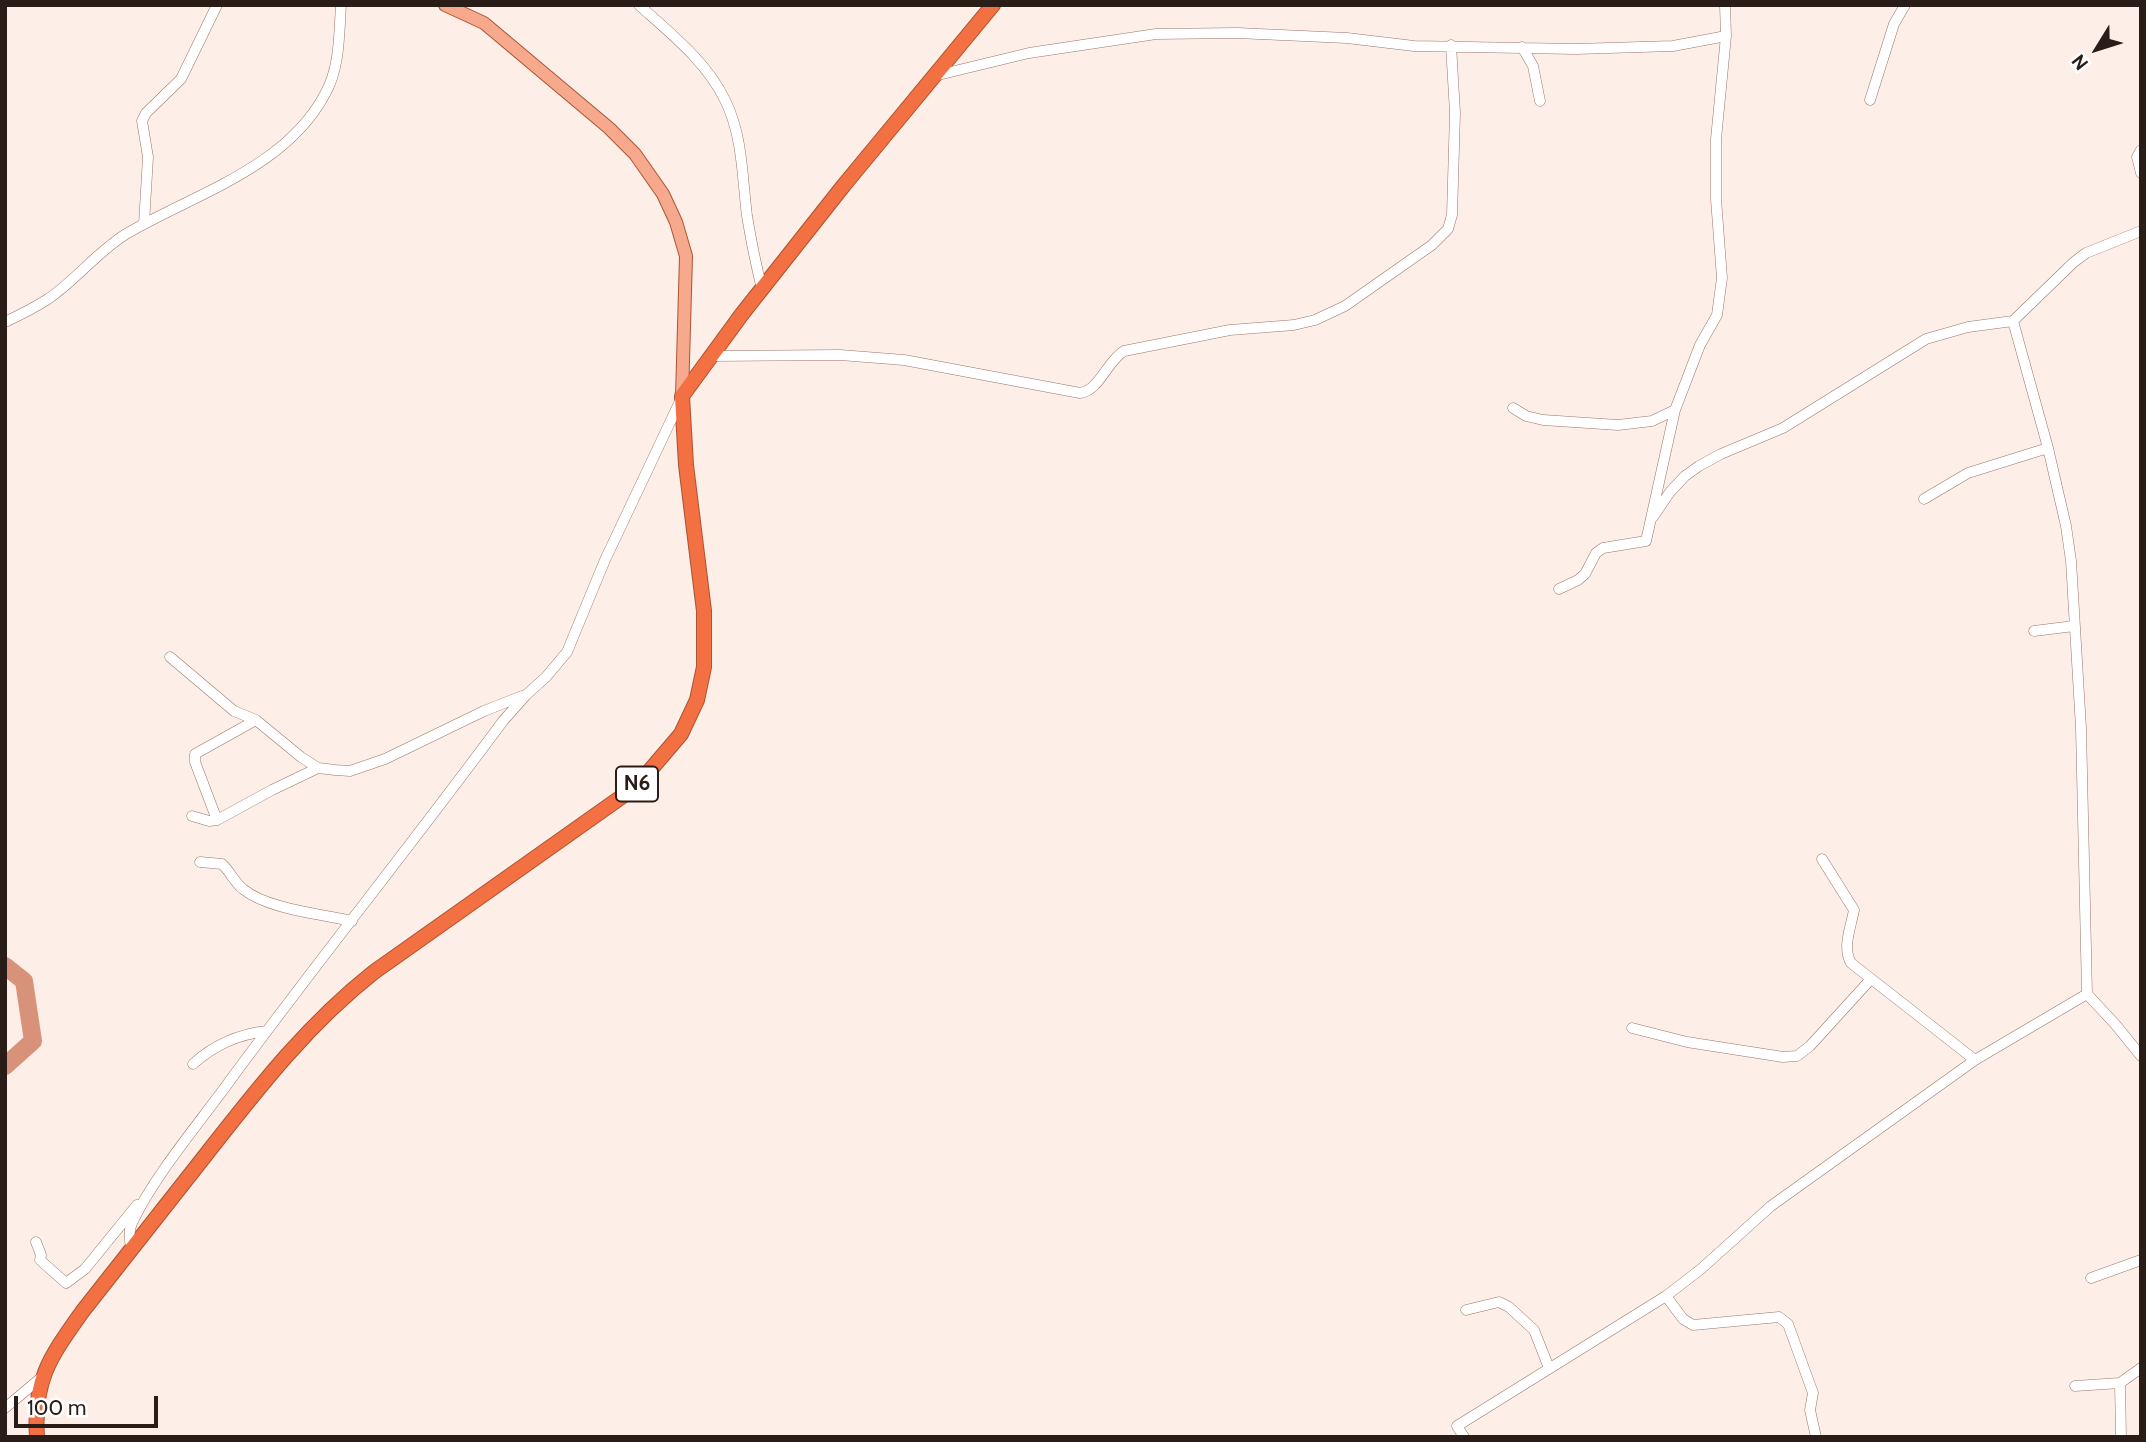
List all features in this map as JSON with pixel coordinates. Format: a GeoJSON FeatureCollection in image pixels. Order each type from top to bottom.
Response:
{"type":"FeatureCollection","features":[{"type":"Feature","properties":{"kind":"highway"},"geometry":{"type":"LineString","coordinates":[[682,396],[762,289],[993,5]]}},
{"type":"Feature","properties":{"kind":"highway","name":"N6"},"geometry":{"type":"LineString","coordinates":[[37,1437],[36,1416],[42,1377],[49,1361],[82,1311],[252,1096],[328,1010],[393,958],[627,793],[681,734],[697,700],[704,667],[706,638],[686,466],[682,396]]}},
{"type":"Feature","properties":{"kind":"main road"},"geometry":{"type":"LineString","coordinates":[[444,5],[485,23],[610,128],[635,154],[663,194],[676,222],[686,256],[682,396]]}},
{"type":"Feature","properties":{"kind":"street"},"geometry":{"type":"LineString","coordinates":[[144,224],[148,157],[142,121],[146,113],[181,79],[217,5]]}},
{"type":"Feature","properties":{"kind":"street"},"geometry":{"type":"LineString","coordinates":[[5,322],[49,298],[110,245],[248,169],[286,142],[303,125],[326,94],[339,46],[341,5]]}},
{"type":"Feature","properties":{"kind":"street"},"geometry":{"type":"LineString","coordinates":[[639,5],[679,40],[699,62],[725,99],[741,154],[747,214],[762,289]]}},
{"type":"Feature","properties":{"kind":"street"},"geometry":{"type":"LineString","coordinates":[[1559,589],[1585,574],[1596,553],[1603,548],[1646,541],[1675,410],[1700,345],[1717,315],[1721,278],[1716,199],[1716,139],[1726,36],[1725,5]]}},
{"type":"Feature","properties":{"kind":"street"},"geometry":{"type":"LineString","coordinates":[[1870,100],[1894,24],[1905,5]]}},
{"type":"Feature","properties":{"kind":"street"},"geometry":{"type":"LineString","coordinates":[[934,76],[1029,53],[1156,34],[1237,33],[1347,38],[1413,46],[1576,49],[1673,46],[1726,36]]}},
{"type":"Feature","properties":{"kind":"street"},"geometry":{"type":"LineString","coordinates":[[711,356],[840,355],[904,360],[1080,393],[1090,390],[1114,359],[1124,351],[1230,330],[1294,325],[1315,320],[1345,306],[1432,245],[1448,229],[1452,215],[1455,153],[1451,45]]}},
{"type":"Feature","properties":{"kind":"street"},"geometry":{"type":"LineString","coordinates":[[1522,47],[1533,66],[1540,101]]}},
{"type":"Feature","properties":{"kind":"street"},"geometry":{"type":"LineString","coordinates":[[2141,149],[2137,157],[2141,173]]}},
{"type":"Feature","properties":{"kind":"street"},"geometry":{"type":"LineString","coordinates":[[1651,520],[1670,492],[1699,466],[1783,428],[1926,339],[1968,327],[2013,321],[2086,253],[2141,231]]}},
{"type":"Feature","properties":{"kind":"street"},"geometry":{"type":"LineString","coordinates":[[2013,321],[2066,526],[2073,584],[2081,728],[2087,994],[2139,1052]]}},
{"type":"Feature","properties":{"kind":"street"},"geometry":{"type":"LineString","coordinates":[[132,1249],[129,1232],[131,1224],[148,1195],[267,1031],[526,695],[547,677],[567,652],[605,560],[682,396]]}},
{"type":"Feature","properties":{"kind":"street"},"geometry":{"type":"LineString","coordinates":[[1513,408],[1526,416],[1543,420],[1618,425],[1652,421],[1675,410]]}},
{"type":"Feature","properties":{"kind":"street"},"geometry":{"type":"LineString","coordinates":[[1924,499],[1968,473],[2048,448]]}},
{"type":"Feature","properties":{"kind":"street"},"geometry":{"type":"LineString","coordinates":[[2034,631],[2074,626]]}},
{"type":"Feature","properties":{"kind":"street"},"geometry":{"type":"LineString","coordinates":[[170,657],[234,711],[257,720],[318,768],[349,771],[365,766],[403,751],[484,711],[526,695]]}},
{"type":"Feature","properties":{"kind":"street"},"geometry":{"type":"LineString","coordinates":[[217,820],[195,762],[195,754],[257,720]]}},
{"type":"Feature","properties":{"kind":"street"},"geometry":{"type":"LineString","coordinates":[[192,816],[209,821],[217,820],[318,768]]}},
{"type":"Feature","properties":{"kind":"street"},"geometry":{"type":"LineString","coordinates":[[1822,859],[1854,910],[1846,948],[1851,963],[1975,1060]]}},
{"type":"Feature","properties":{"kind":"street"},"geometry":{"type":"LineString","coordinates":[[200,862],[222,864],[240,887],[270,902],[304,913],[352,921]]}},
{"type":"Feature","properties":{"kind":"street"},"geometry":{"type":"LineString","coordinates":[[1632,1028],[1687,1042],[1783,1057],[1797,1056],[1810,1046],[1871,979]]}},
{"type":"Feature","properties":{"kind":"street"},"geometry":{"type":"LineString","coordinates":[[1464,1437],[1457,1426],[1666,1296],[1701,1269],[1771,1206],[1975,1060],[2087,994]]}},
{"type":"Feature","properties":{"kind":"street"},"geometry":{"type":"LineString","coordinates":[[193,1064],[205,1053],[226,1042],[267,1031]]}},
{"type":"Feature","properties":{"kind":"street"},"geometry":{"type":"LineString","coordinates":[[36,1242],[40,1260],[66,1283],[85,1269],[148,1195]]}},
{"type":"Feature","properties":{"kind":"street"},"geometry":{"type":"LineString","coordinates":[[2091,1278],[2141,1260]]}},
{"type":"Feature","properties":{"kind":"street"},"geometry":{"type":"LineString","coordinates":[[1666,1296],[1683,1319],[1693,1325],[1779,1317],[1784,1320],[1788,1324],[1813,1393],[1810,1410],[1816,1437]]}},
{"type":"Feature","properties":{"kind":"street"},"geometry":{"type":"LineString","coordinates":[[1466,1310],[1499,1302],[1509,1307],[1534,1330],[1549,1368]]}},
{"type":"Feature","properties":{"kind":"street"},"geometry":{"type":"LineString","coordinates":[[2075,1386],[2120,1383],[2141,1368]]}},
{"type":"Feature","properties":{"kind":"street"},"geometry":{"type":"LineString","coordinates":[[5,1408],[42,1377]]}},
{"type":"Feature","properties":{"kind":"street"},"geometry":{"type":"LineString","coordinates":[[2120,1383],[2121,1437]]}},
{"type":"Feature","properties":{"kind":"waterway"},"geometry":{"type":"LineString","coordinates":[[5,966],[24,981],[33,1041],[5,1066]]}}]}
